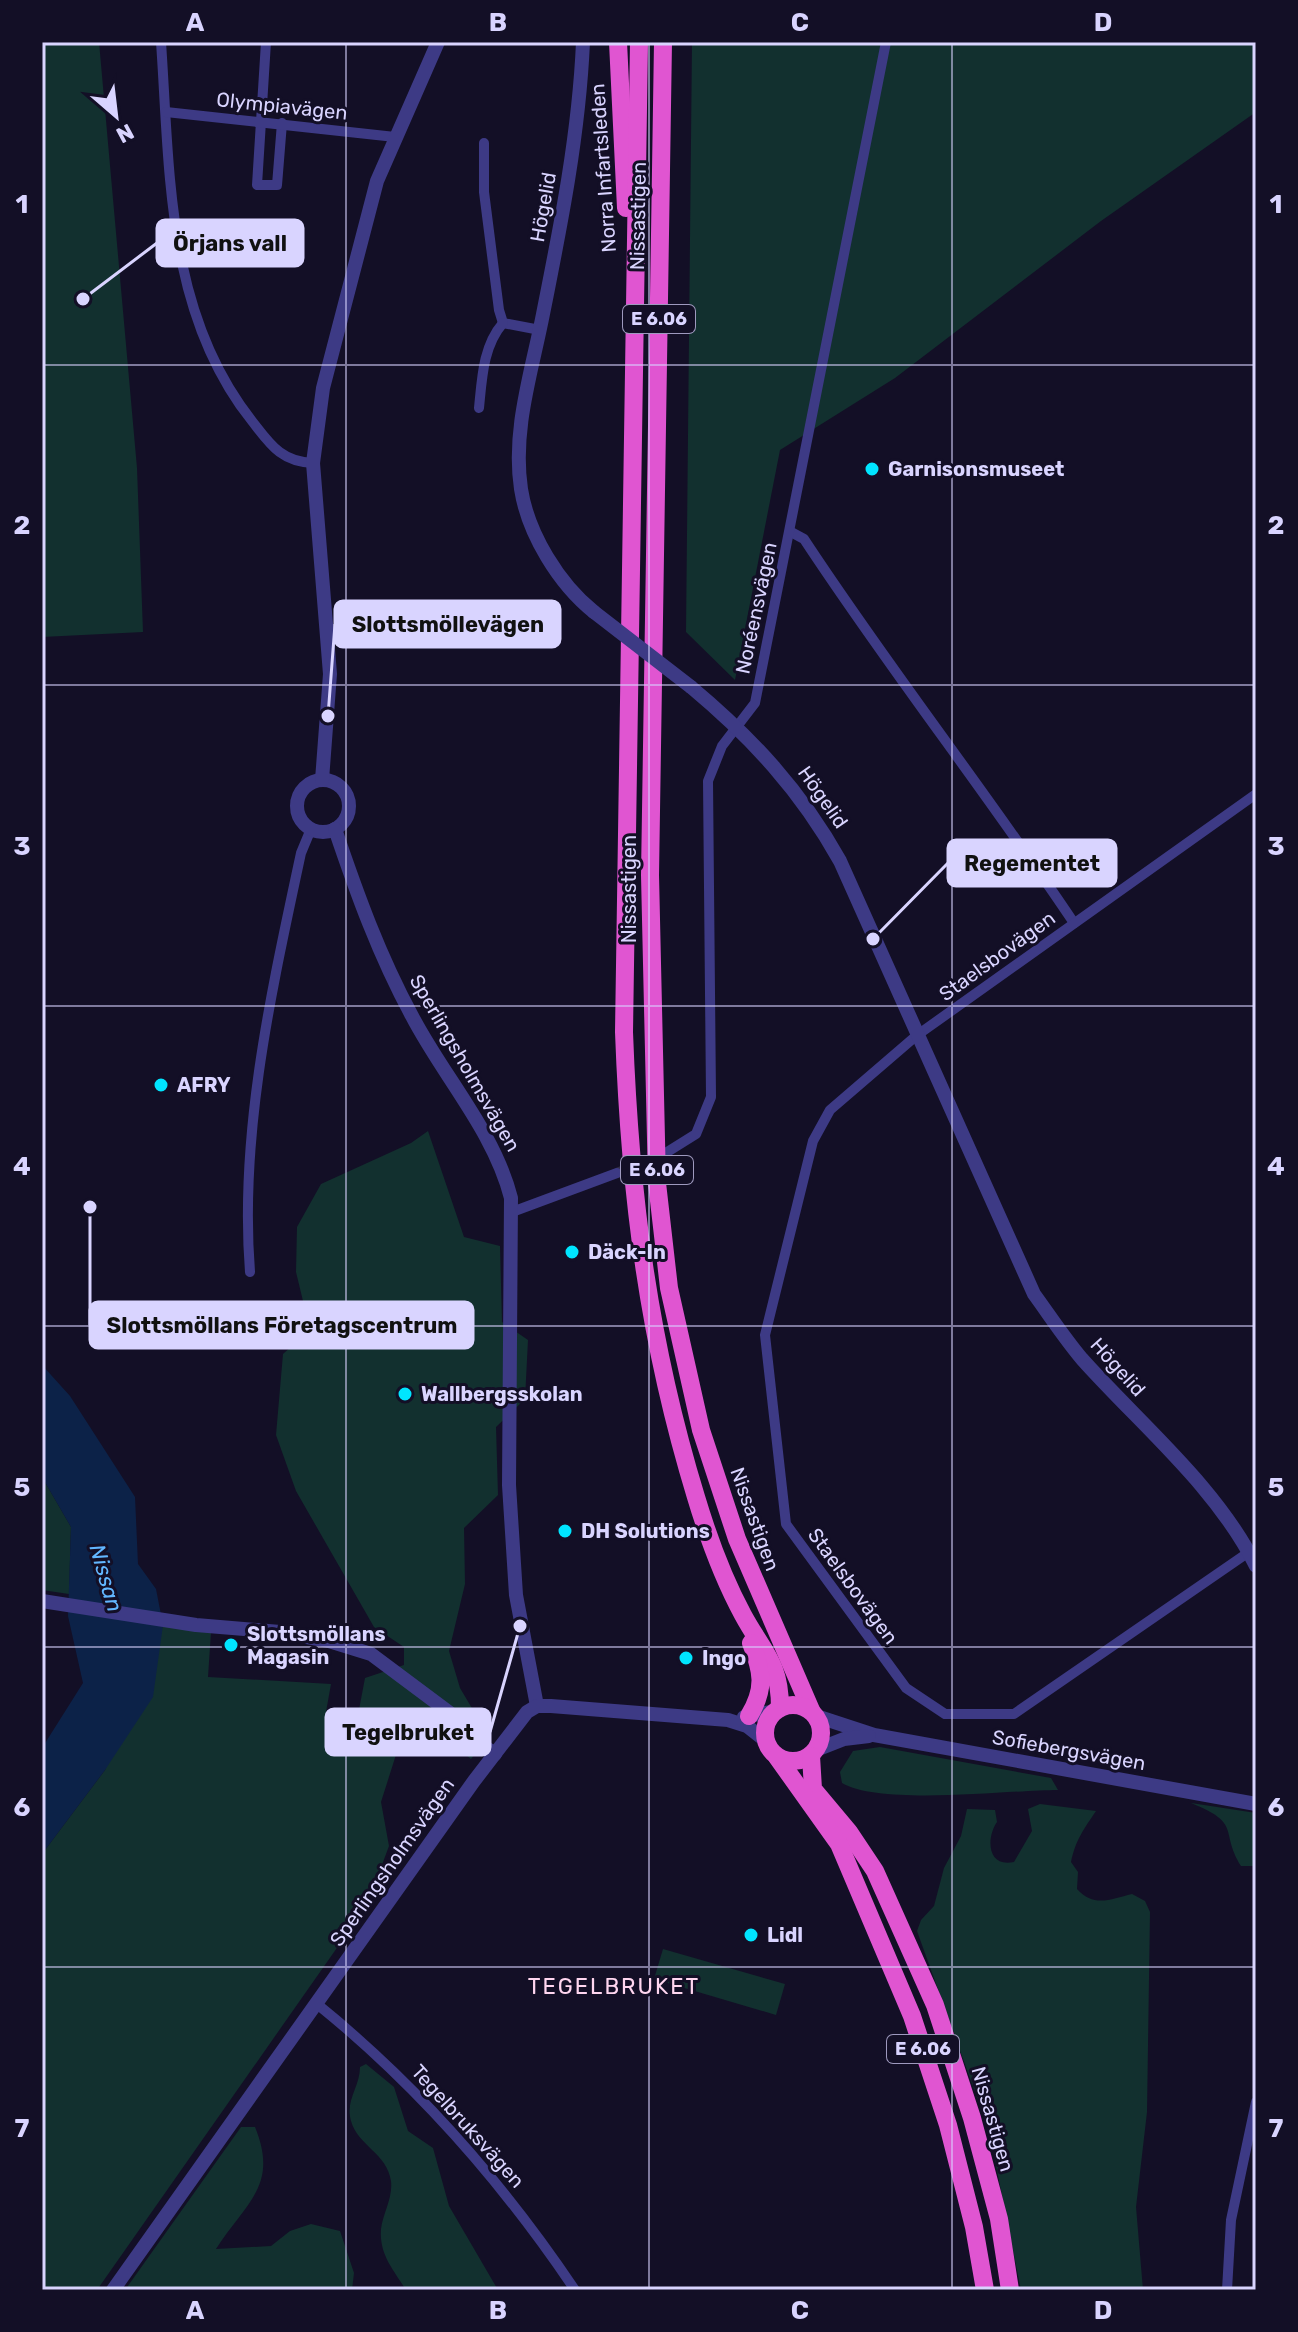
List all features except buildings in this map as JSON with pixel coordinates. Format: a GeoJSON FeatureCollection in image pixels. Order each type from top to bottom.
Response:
{"type":"FeatureCollection","features":[{"type":"Feature","properties":{"kind":"highway","name":"Norra Infartsleden"},"geometry":{"type":"LineString","coordinates":[[618,42],[624,188],[635,290]]}},
{"type":"Feature","properties":{"kind":"highway","name":"E 6.06"},"geometry":{"type":"LineString","coordinates":[[635,290],[639,42]]}},
{"type":"Feature","properties":{"kind":"highway","name":"Nissastigen"},"geometry":{"type":"LineString","coordinates":[[663,42],[650,875],[657,1183],[669,1288],[701,1430],[749,1568],[814,1713]]}},
{"type":"Feature","properties":{"kind":"highway","name":"Nissastigen"},"geometry":{"type":"LineString","coordinates":[[635,290],[624,1032],[628,1139],[641,1265],[659,1357],[697,1500],[743,1617],[775,1667],[777,1710]]}},
{"type":"Feature","properties":{"kind":"highway","name":"E 6.06"},"geometry":{"type":"LineString","coordinates":[[743,1617],[763,1678],[760,1695],[749,1716]]}},
{"type":"Feature","properties":{"kind":"highway"},"geometry":{"type":"LineString","coordinates":[[777,1710],[799,1705],[814,1713]]}},
{"type":"Feature","properties":{"kind":"highway","name":"E 6.06"},"geometry":{"type":"LineString","coordinates":[[777,1710],[768,1720],[766,1741],[839,1844],[912,2016],[948,2125],[974,2227],[985,2290]]}},
{"type":"Feature","properties":{"kind":"highway","name":"E 6.06"},"geometry":{"type":"LineString","coordinates":[[814,1713],[822,1733],[814,1753]]}},
{"type":"Feature","properties":{"kind":"highway","name":"Nissastigen"},"geometry":{"type":"LineString","coordinates":[[814,1753],[813,1789],[875,1871],[910,1943],[935,2005],[991,2190],[1010,2290]]}},
{"type":"Feature","properties":{"kind":"highway"},"geometry":{"type":"LineString","coordinates":[[777,1757],[794,1762],[814,1753]]}},
{"type":"Feature","properties":{"kind":"street"},"geometry":{"type":"LineString","coordinates":[[161,42],[173,227],[200,323],[245,412],[276,451],[294,461],[313,463]]}},
{"type":"Feature","properties":{"kind":"street"},"geometry":{"type":"LineString","coordinates":[[266,42],[257,185],[277,185],[282,123]]}},
{"type":"Feature","properties":{"kind":"street"},"geometry":{"type":"LineString","coordinates":[[322,780],[330,674],[313,463],[327,373],[377,181],[438,42]]}},
{"type":"Feature","properties":{"kind":"street","name":"Högelid"},"geometry":{"type":"LineString","coordinates":[[583,42],[574,143],[519,441],[521,491],[530,520],[554,567],[573,593],[739,726],[784,775],[817,819],[840,861],[1034,1294],[1081,1357],[1199,1485],[1256,1566]]}},
{"type":"Feature","properties":{"kind":"street","name":"Noréensvägen"},"geometry":{"type":"LineString","coordinates":[[664,1154],[696,1134],[711,1097],[707,798],[714,762],[755,703],[886,42]]}},
{"type":"Feature","properties":{"kind":"street","name":"Olympiavägen"},"geometry":{"type":"LineString","coordinates":[[166,112],[395,137]]}},
{"type":"Feature","properties":{"kind":"street"},"geometry":{"type":"LineString","coordinates":[[484,143],[488,234],[503,323]]}},
{"type":"Feature","properties":{"kind":"street"},"geometry":{"type":"LineString","coordinates":[[503,323],[540,330]]}},
{"type":"Feature","properties":{"kind":"street"},"geometry":{"type":"LineString","coordinates":[[479,408],[488,347],[492,335],[503,323]]}},
{"type":"Feature","properties":{"kind":"street"},"geometry":{"type":"LineString","coordinates":[[791,532],[804,539],[898,678],[1074,923]]}},
{"type":"Feature","properties":{"kind":"street"},"geometry":{"type":"LineString","coordinates":[[322,780],[340,786],[349,801],[345,819],[335,829],[321,832],[311,829],[300,818],[297,800],[308,784],[322,780]]}},
{"type":"Feature","properties":{"kind":"street","name":"Staelsbovägen"},"geometry":{"type":"LineString","coordinates":[[1249,1552],[1014,1714],[945,1714],[906,1688],[786,1524],[765,1335],[813,1141],[830,1110],[916,1036],[1256,794]]}},
{"type":"Feature","properties":{"kind":"street"},"geometry":{"type":"LineString","coordinates":[[250,1272],[246,1215],[265,1039],[298,866],[311,829]]}},
{"type":"Feature","properties":{"kind":"street","name":"Sperlingsholmsvägen"},"geometry":{"type":"LineString","coordinates":[[113,2290],[495,1754],[527,1712],[537,1706],[525,1657],[516,1595],[509,1485],[512,1212],[499,1161],[412,1016],[369,929],[335,829]]}},
{"type":"Feature","properties":{"kind":"street"},"geometry":{"type":"LineString","coordinates":[[512,1212],[617,1173]]}},
{"type":"Feature","properties":{"kind":"street"},"geometry":{"type":"LineString","coordinates":[[43,1602],[196,1625],[280,1632],[329,1641],[371,1654],[458,1719],[479,1743],[495,1754]]}},
{"type":"Feature","properties":{"kind":"street"},"geometry":{"type":"LineString","coordinates":[[537,1706],[728,1720],[747,1726],[766,1741]]}},
{"type":"Feature","properties":{"kind":"street"},"geometry":{"type":"LineString","coordinates":[[728,1720],[777,1710]]}},
{"type":"Feature","properties":{"kind":"street","name":"Sofiebergsvägen"},"geometry":{"type":"LineString","coordinates":[[814,1713],[874,1735],[1256,1804]]}},
{"type":"Feature","properties":{"kind":"street","name":"Sofiebergsvägen"},"geometry":{"type":"LineString","coordinates":[[814,1753],[844,1739],[874,1735]]}},
{"type":"Feature","properties":{"kind":"street","name":"Tegelbruksvägen"},"geometry":{"type":"LineString","coordinates":[[317,2004],[383,2060],[494,2178],[575,2290]]}},
{"type":"Feature","properties":{"kind":"street"},"geometry":{"type":"LineString","coordinates":[[1227,2290],[1231,2220],[1256,2102]]}},
{"type":"Feature","properties":{"kind":"green space"},"geometry":{"type":"Polygon","coordinates":[[[42,42],[99,42],[137,468],[143,632],[42,637],[42,42]]]}},
{"type":"Feature","properties":{"kind":"green space"},"geometry":{"type":"Polygon","coordinates":[[[692,42],[1256,42],[1256,112],[1101,221],[895,378],[780,450],[735,680],[686,632],[692,42]]]}},
{"type":"Feature","properties":{"kind":"green space"},"geometry":{"type":"Polygon","coordinates":[[[428,1131],[464,1237],[500,1246],[502,1322],[528,1340],[525,1399],[496,1427],[498,1495],[464,1528],[465,1584],[449,1651],[460,1688],[489,1737],[471,1759],[426,1724],[401,1739],[381,1802],[389,1846],[367,1905],[97,2290],[42,2290],[42,1854],[105,1770],[163,1625],[211,1632],[208,1677],[331,1684],[326,1712],[358,1715],[365,1678],[404,1665],[404,1647],[374,1627],[296,1491],[276,1435],[283,1354],[310,1330],[296,1272],[297,1227],[321,1184],[411,1143],[428,1131]]]}},
{"type":"Feature","properties":{"kind":"green space"},"geometry":{"type":"Polygon","coordinates":[[[42,1477],[71,1527],[69,1594],[42,1590],[42,1477]]]}},
{"type":"Feature","properties":{"kind":"green space"},"geometry":{"type":"Polygon","coordinates":[[[880,1747],[1051,1778],[1058,1790],[915,1795],[860,1790],[842,1783],[840,1772],[853,1751],[880,1747]]]}},
{"type":"Feature","properties":{"kind":"green space"},"geometry":{"type":"Polygon","coordinates":[[[1191,1803],[1256,1813],[1256,1866],[1241,1866],[1224,1823],[1191,1803]]]}},
{"type":"Feature","properties":{"kind":"green space"},"geometry":{"type":"Polygon","coordinates":[[[1040,1804],[1096,1811],[1078,1841],[1071,1862],[1078,1872],[1077,1889],[1083,1895],[1096,1900],[1110,1900],[1132,1894],[1145,1901],[1150,1912],[1147,2112],[1136,2207],[1143,2290],[1021,2290],[989,2131],[917,1931],[921,1920],[934,1906],[944,1868],[961,1836],[967,1809],[995,1810],[997,1822],[991,1836],[991,1850],[998,1861],[1005,1863],[1014,1862],[1032,1831],[1028,1809],[1040,1804]]]}},
{"type":"Feature","properties":{"kind":"green space"},"geometry":{"type":"Polygon","coordinates":[[[663,1949],[785,1984],[776,2015],[654,1979],[663,1949]]]}},
{"type":"Feature","properties":{"kind":"green space"},"geometry":{"type":"Polygon","coordinates":[[[366,2064],[394,2087],[408,2131],[433,2148],[449,2206],[498,2290],[406,2290],[392,2269],[381,2238],[391,2181],[384,2163],[360,2137],[351,2121],[351,2100],[360,2067],[366,2064]]]}},
{"type":"Feature","properties":{"kind":"green space"},"geometry":{"type":"Polygon","coordinates":[[[241,2127],[255,2127],[263,2164],[261,2179],[248,2205],[216,2249],[271,2246],[290,2231],[311,2224],[340,2231],[354,2273],[352,2290],[125,2290],[241,2127]]]}},
{"type":"Feature","properties":{"kind":"water","name":"Nissan"},"geometry":{"type":"Polygon","coordinates":[[[42,1365],[70,1396],[135,1497],[138,1564],[156,1589],[163,1625],[153,1697],[105,1770],[42,1854],[42,1748],[83,1683],[68,1616],[71,1527],[42,1477],[42,1365]]]}},
{"type":"Feature","properties":{"kind":"tunnel"},"geometry":{"type":"LineString","coordinates":[[617,1173],[659,1156]]}},
{"type":"Feature","properties":{"kind":"place","name":"Örjans vall"},"geometry":{"type":"Point","coordinates":[83,299]}},
{"type":"Feature","properties":{"kind":"place","name":"Garnisonsmuseet"},"geometry":{"type":"Point","coordinates":[872,469]}},
{"type":"Feature","properties":{"kind":"place","name":"Slottsmöllevägen"},"geometry":{"type":"Point","coordinates":[328,716]}},
{"type":"Feature","properties":{"kind":"place","name":"Regementet"},"geometry":{"type":"Point","coordinates":[873,939]}},
{"type":"Feature","properties":{"kind":"place","name":"AFRY"},"geometry":{"type":"Point","coordinates":[161,1085]}},
{"type":"Feature","properties":{"kind":"place","name":"Slottsmöllans Företagscentrum"},"geometry":{"type":"Point","coordinates":[90,1207]}},
{"type":"Feature","properties":{"kind":"place","name":"Däck-In"},"geometry":{"type":"Point","coordinates":[572,1252]}},
{"type":"Feature","properties":{"kind":"place","name":"Wallbergsskolan"},"geometry":{"type":"Point","coordinates":[405,1394]}},
{"type":"Feature","properties":{"kind":"place","name":"DH Solutions"},"geometry":{"type":"Point","coordinates":[565,1531]}},
{"type":"Feature","properties":{"kind":"place","name":"Tegelbruket"},"geometry":{"type":"Point","coordinates":[520,1626]}},
{"type":"Feature","properties":{"kind":"place","name":"Slottsmöllans Magasin"},"geometry":{"type":"Point","coordinates":[231,1645]}},
{"type":"Feature","properties":{"kind":"place","name":"Ingo"},"geometry":{"type":"Point","coordinates":[686,1658]}},
{"type":"Feature","properties":{"kind":"place","name":"Lidl"},"geometry":{"type":"Point","coordinates":[751,1935]}},
{"type":"Feature","properties":{"kind":"district","name":"TEGELBRUKET"},"geometry":{"type":"Point","coordinates":[614,1986]}}]}
